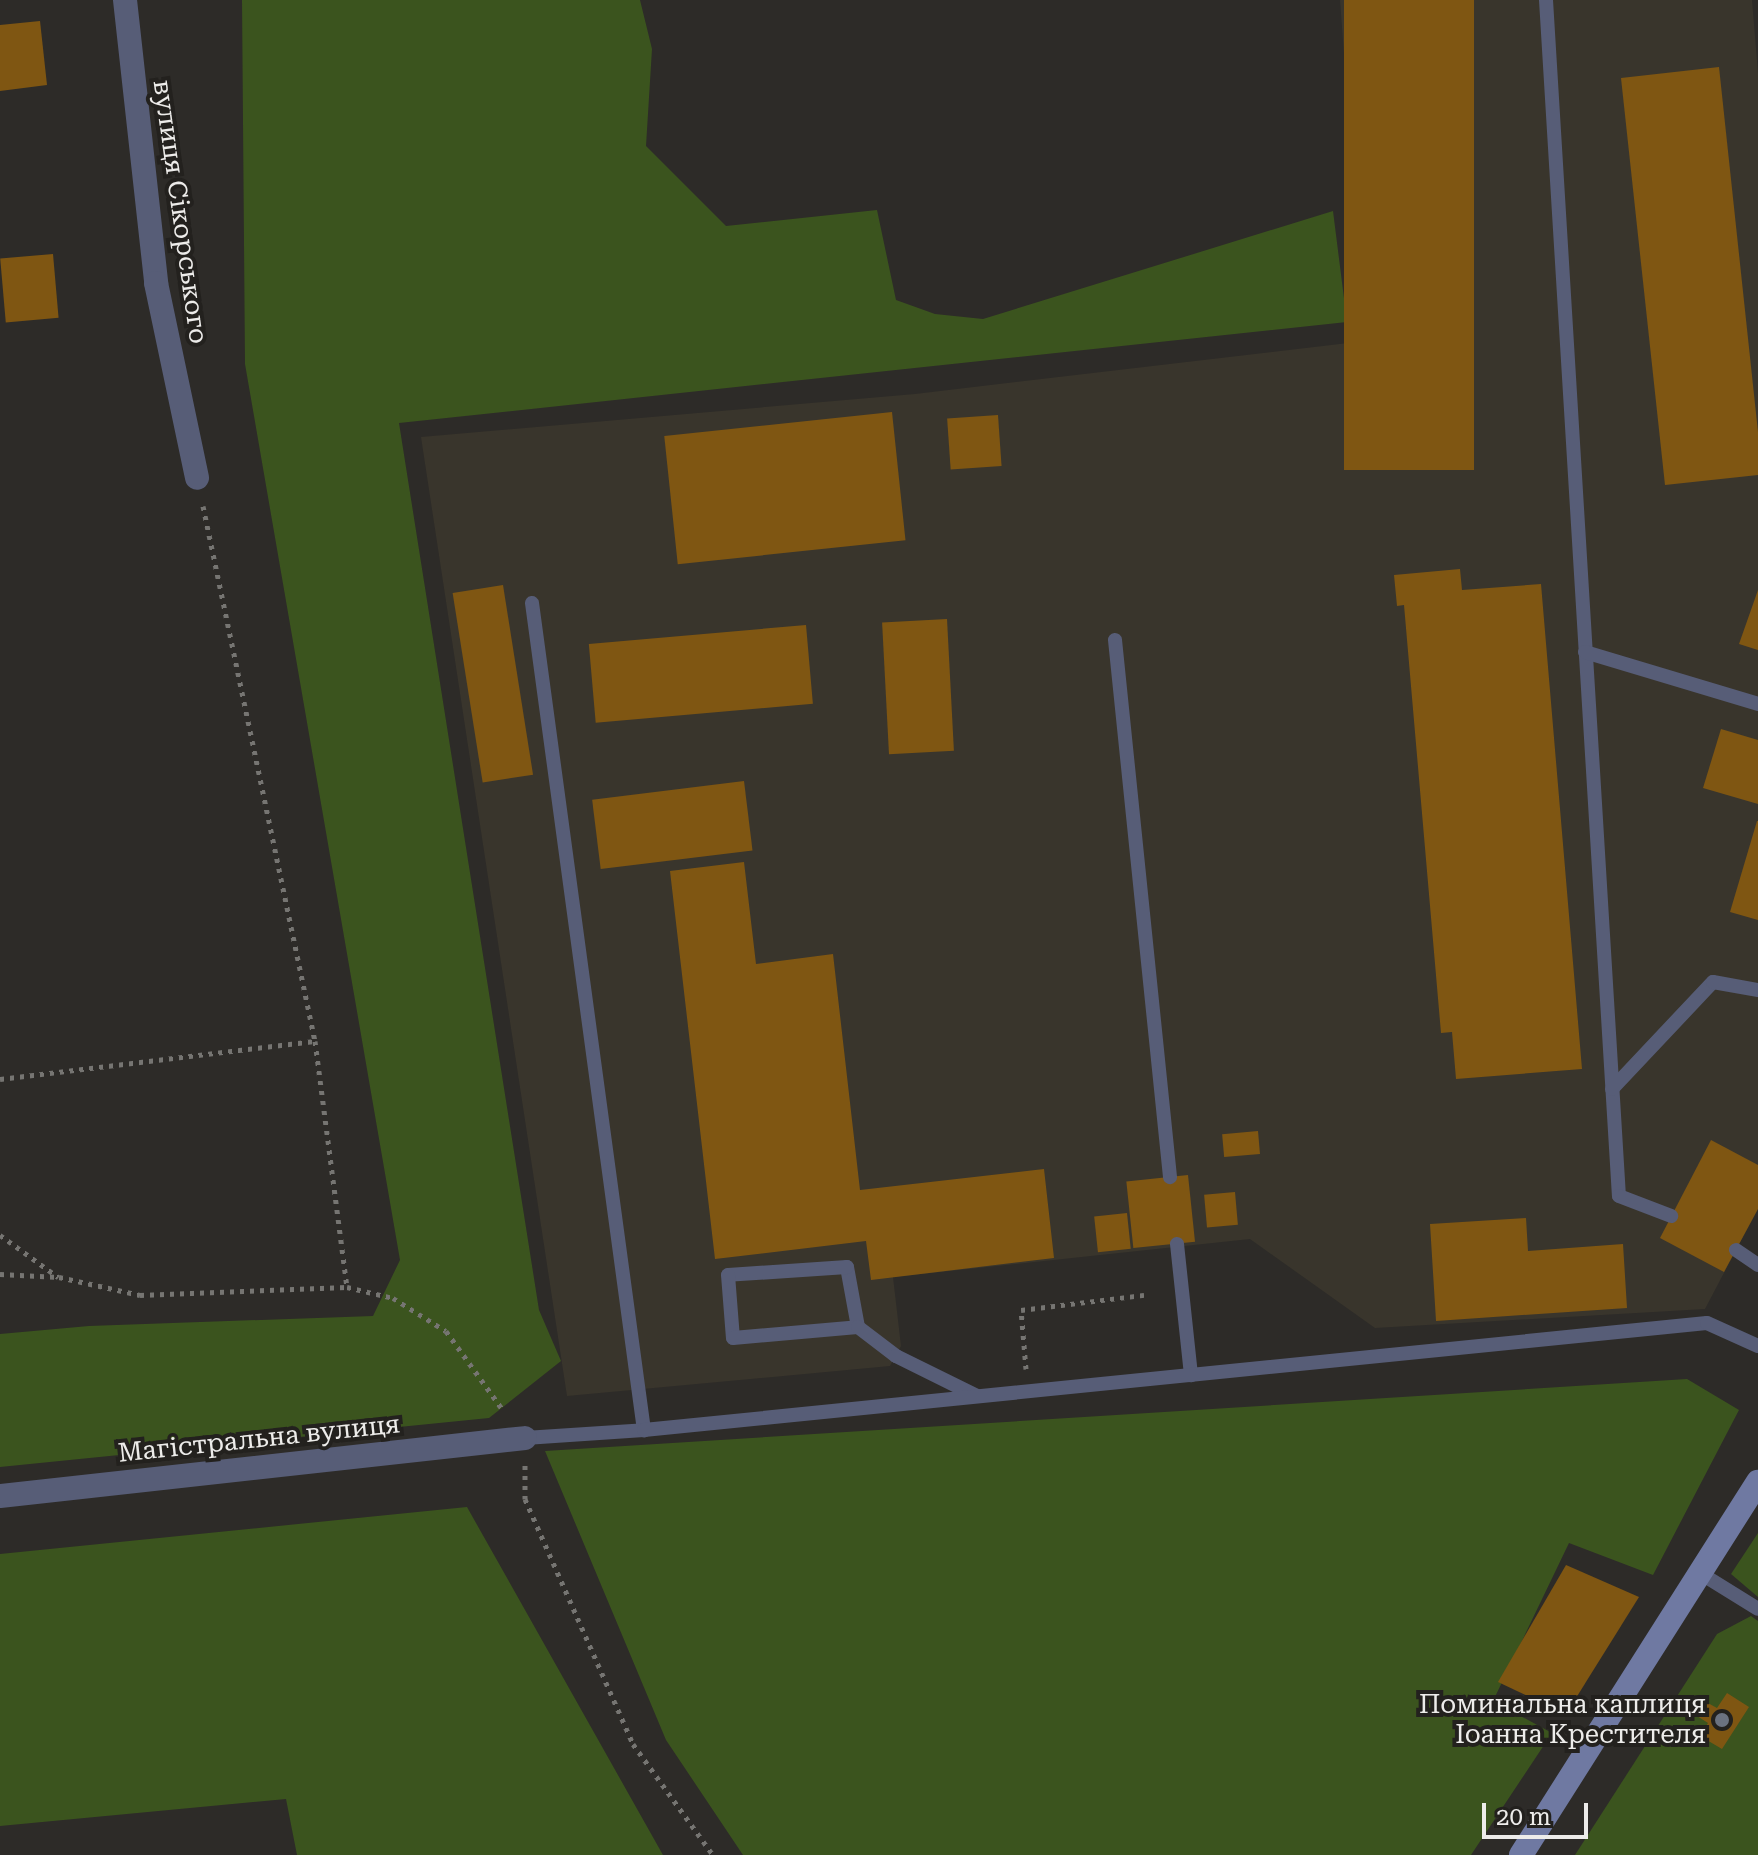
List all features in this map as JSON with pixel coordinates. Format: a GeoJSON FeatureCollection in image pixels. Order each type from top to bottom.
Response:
{"type":"FeatureCollection","features":[{"type":"Feature","properties":{"kind":"street","name":"вулиця Сікорського"},"geometry":{"type":"LineString","coordinates":[[125,0],[156,283],[197,478]]}},
{"type":"Feature","properties":{"kind":"street","name":"Магістральна вулиця"},"geometry":{"type":"LineString","coordinates":[[0,1496],[525,1438]]}},
{"type":"Feature","properties":{"kind":"street"},"geometry":{"type":"LineString","coordinates":[[1521,1855],[1758,1482]]}},
{"type":"Feature","properties":{"kind":"lane"},"geometry":{"type":"LineString","coordinates":[[1546,0],[1619,1196],[1671,1216]]}},
{"type":"Feature","properties":{"kind":"lane"},"geometry":{"type":"LineString","coordinates":[[532,603],[644,1430]]}},
{"type":"Feature","properties":{"kind":"lane"},"geometry":{"type":"LineString","coordinates":[[1115,640],[1170,1177]]}},
{"type":"Feature","properties":{"kind":"lane"},"geometry":{"type":"LineString","coordinates":[[1585,652],[1758,704]]}},
{"type":"Feature","properties":{"kind":"lane"},"geometry":{"type":"LineString","coordinates":[[1612,1089],[1713,982],[1758,990]]}},
{"type":"Feature","properties":{"kind":"lane"},"geometry":{"type":"LineString","coordinates":[[1177,1244],[1191,1375]]}},
{"type":"Feature","properties":{"kind":"lane"},"geometry":{"type":"LineString","coordinates":[[1736,1250],[1758,1265]]}},
{"type":"Feature","properties":{"kind":"lane"},"geometry":{"type":"LineString","coordinates":[[858,1327],[733,1338],[728,1275],[847,1267],[858,1327],[896,1356],[977,1397]]}},
{"type":"Feature","properties":{"kind":"lane"},"geometry":{"type":"LineString","coordinates":[[525,1438],[644,1430],[1707,1323],[1758,1346]]}},
{"type":"Feature","properties":{"kind":"lane"},"geometry":{"type":"LineString","coordinates":[[1700,1573],[1758,1609]]}},
{"type":"Feature","properties":{"kind":"path"},"geometry":{"type":"LineString","coordinates":[[197,478],[315,1041],[347,1287]]}},
{"type":"Feature","properties":{"kind":"path"},"geometry":{"type":"LineString","coordinates":[[0,1079],[315,1041]]}},
{"type":"Feature","properties":{"kind":"path"},"geometry":{"type":"LineString","coordinates":[[0,1235],[59,1277]]}},
{"type":"Feature","properties":{"kind":"path"},"geometry":{"type":"LineString","coordinates":[[0,1274],[59,1277],[140,1295],[347,1287],[393,1298],[446,1331],[525,1438],[525,1499],[633,1744],[713,1855]]}},
{"type":"Feature","properties":{"kind":"path"},"geometry":{"type":"LineString","coordinates":[[1027,1391],[1021,1310],[1144,1295]]}},
{"type":"Feature","properties":{"kind":"shaded area"},"geometry":{"type":"Polygon","coordinates":[[[1340,0],[1752,0],[1758,73],[1758,1208],[1705,1309],[1375,1328],[1250,1239],[893,1277],[901,1346],[890,1366],[567,1396],[421,437],[915,394],[1365,341],[1340,0]]]}},
{"type":"Feature","properties":{"kind":"green space"},"geometry":{"type":"Polygon","coordinates":[[[242,0],[640,0],[652,49],[646,146],[726,226],[877,210],[896,300],[935,314],[983,319],[1333,211],[1347,322],[399,423],[539,1310],[561,1361],[489,1418],[0,1467],[0,1334],[89,1326],[373,1316],[400,1260],[245,364],[242,0]]]}},
{"type":"Feature","properties":{"kind":"green space"},"geometry":{"type":"Polygon","coordinates":[[[1687,1379],[1739,1410],[1653,1575],[1569,1543],[1493,1701],[1552,1733],[1471,1855],[743,1855],[666,1740],[545,1451],[1687,1379]]]}},
{"type":"Feature","properties":{"kind":"green space"},"geometry":{"type":"Polygon","coordinates":[[[467,1507],[663,1855],[297,1855],[286,1799],[0,1826],[0,1554],[467,1507]]]}},
{"type":"Feature","properties":{"kind":"green space"},"geometry":{"type":"Polygon","coordinates":[[[1758,1533],[1758,1597],[1731,1574],[1758,1533]]]}},
{"type":"Feature","properties":{"kind":"green space"},"geometry":{"type":"Polygon","coordinates":[[[1751,1616],[1758,1621],[1758,1855],[1575,1855],[1717,1634],[1751,1616]]]}},
{"type":"Feature","properties":{"kind":"building"},"geometry":{"type":"Polygon","coordinates":[[[1344,0],[1474,0],[1474,470],[1344,470],[1344,0]]]}},
{"type":"Feature","properties":{"kind":"building"},"geometry":{"type":"Polygon","coordinates":[[[40,21],[47,85],[0,91],[0,25],[40,21]]]}},
{"type":"Feature","properties":{"kind":"building"},"geometry":{"type":"Polygon","coordinates":[[[1719,67],[1758,432],[1758,475],[1665,485],[1621,78],[1719,67]]]}},
{"type":"Feature","properties":{"kind":"building"},"geometry":{"type":"Polygon","coordinates":[[[53,254],[59,318],[6,322],[0,259],[53,254]]]}},
{"type":"Feature","properties":{"kind":"building"},"geometry":{"type":"Polygon","coordinates":[[[892,412],[905,540],[678,564],[664,436],[892,412]]]}},
{"type":"Feature","properties":{"kind":"building"},"geometry":{"type":"Polygon","coordinates":[[[998,415],[1002,466],[951,469],[947,419],[998,415]]]}},
{"type":"Feature","properties":{"kind":"building"},"geometry":{"type":"Polygon","coordinates":[[[1460,569],[1462,590],[1541,584],[1582,1069],[1456,1079],[1452,1032],[1441,1033],[1404,605],[1397,606],[1394,575],[1460,569]]]}},
{"type":"Feature","properties":{"kind":"building"},"geometry":{"type":"Polygon","coordinates":[[[503,585],[533,775],[483,783],[453,593],[503,585]]]}},
{"type":"Feature","properties":{"kind":"building"},"geometry":{"type":"Polygon","coordinates":[[[1758,590],[1758,650],[1739,644],[1758,590]]]}},
{"type":"Feature","properties":{"kind":"building"},"geometry":{"type":"Polygon","coordinates":[[[947,619],[954,751],[889,754],[882,622],[947,619]]]}},
{"type":"Feature","properties":{"kind":"building"},"geometry":{"type":"Polygon","coordinates":[[[806,625],[813,704],[596,723],[589,644],[806,625]]]}},
{"type":"Feature","properties":{"kind":"building"},"geometry":{"type":"Polygon","coordinates":[[[1721,729],[1758,740],[1758,804],[1703,788],[1721,729]]]}},
{"type":"Feature","properties":{"kind":"building"},"geometry":{"type":"Polygon","coordinates":[[[744,781],[753,850],[601,869],[592,800],[744,781]]]}},
{"type":"Feature","properties":{"kind":"building"},"geometry":{"type":"Polygon","coordinates":[[[1758,821],[1758,920],[1730,912],[1758,821]]]}},
{"type":"Feature","properties":{"kind":"building"},"geometry":{"type":"Polygon","coordinates":[[[744,862],[756,964],[833,954],[860,1190],[1044,1169],[1054,1258],[871,1280],[866,1241],[715,1259],[670,871],[744,862]]]}},
{"type":"Feature","properties":{"kind":"building"},"geometry":{"type":"Polygon","coordinates":[[[1258,1131],[1260,1154],[1224,1157],[1222,1134],[1258,1131]]]}},
{"type":"Feature","properties":{"kind":"building"},"geometry":{"type":"Polygon","coordinates":[[[1711,1140],[1758,1165],[1758,1209],[1724,1272],[1660,1238],[1711,1140]]]}},
{"type":"Feature","properties":{"kind":"building"},"geometry":{"type":"Polygon","coordinates":[[[1188,1175],[1195,1242],[1133,1248],[1126,1181],[1188,1175]]]}},
{"type":"Feature","properties":{"kind":"building"},"geometry":{"type":"Polygon","coordinates":[[[1235,1192],[1238,1225],[1207,1228],[1204,1195],[1235,1192]]]}},
{"type":"Feature","properties":{"kind":"building"},"geometry":{"type":"Polygon","coordinates":[[[1127,1213],[1131,1249],[1098,1252],[1094,1216],[1127,1213]]]}},
{"type":"Feature","properties":{"kind":"building"},"geometry":{"type":"Polygon","coordinates":[[[1526,1218],[1528,1251],[1623,1244],[1627,1308],[1436,1321],[1430,1224],[1526,1218]]]}},
{"type":"Feature","properties":{"kind":"building"},"geometry":{"type":"Polygon","coordinates":[[[1566,1565],[1639,1597],[1566,1714],[1498,1682],[1566,1565]]]}},
{"type":"Feature","properties":{"kind":"building","name":"Поминальна каплиця Іоанна Крестителя"},"geometry":{"type":"Polygon","coordinates":[[[1727,1693],[1749,1707],[1722,1749],[1700,1736],[1708,1723],[1697,1716],[1706,1702],[1717,1708],[1727,1693]]]}},
{"type":"Feature","properties":{"kind":"place","name":"Поминальна каплиця Іоанна Крестителя"},"geometry":{"type":"Point","coordinates":[1722,1720]}}]}
